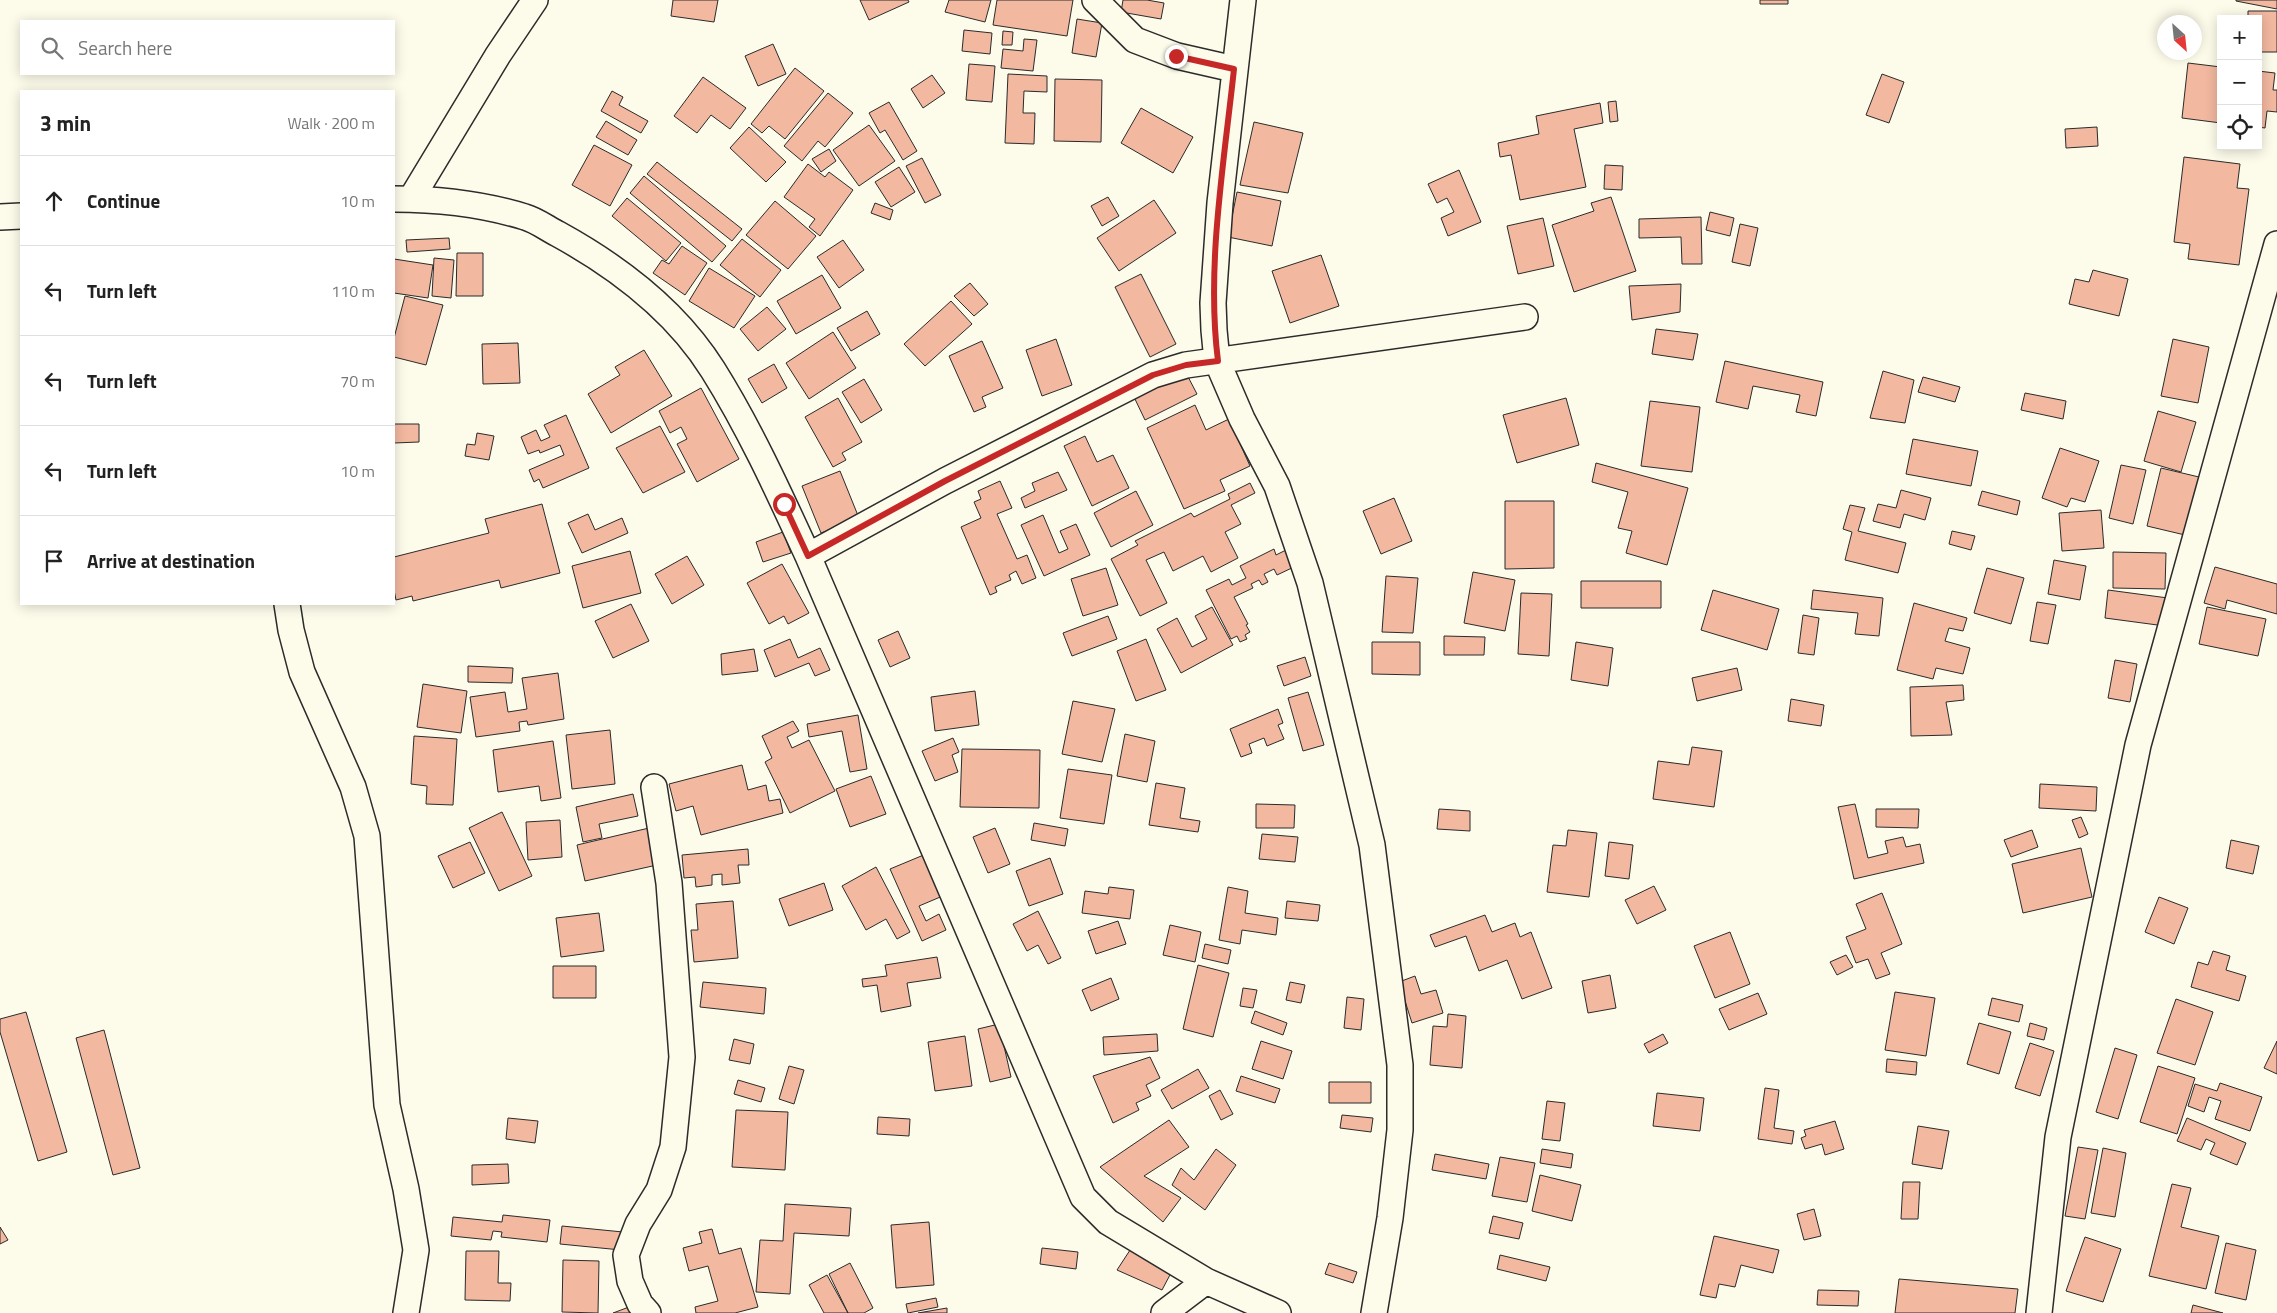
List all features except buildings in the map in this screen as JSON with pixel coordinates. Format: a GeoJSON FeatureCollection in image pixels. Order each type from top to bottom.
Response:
{"type":"FeatureCollection","features":[{"type":"Feature","properties":{"kind":"street"},"geometry":{"type":"LineString","coordinates":[[535,0],[402,199],[477,205],[527,217],[588,251],[645,292],[677,324],[712,369],[761,455],[808,556],[1083,1197],[1108,1222],[1206,1282],[1278,1313]]}},
{"type":"Feature","properties":{"kind":"street"},"geometry":{"type":"LineString","coordinates":[[1095,0],[1135,40],[1176,56],[1234,69]]}},
{"type":"Feature","properties":{"kind":"street"},"geometry":{"type":"LineString","coordinates":[[1243,0],[1220,202],[1214,294],[1214,330],[1218,361],[1242,419],[1277,486],[1310,583],[1372,845],[1400,1065],[1400,1130],[1392,1208],[1374,1313]]}},
{"type":"Feature","properties":{"kind":"street"},"geometry":{"type":"LineString","coordinates":[[0,217],[20,216]]}},
{"type":"Feature","properties":{"kind":"street"},"geometry":{"type":"LineString","coordinates":[[2039,1313],[2058,1137],[2138,745],[2277,244]]}},
{"type":"Feature","properties":{"kind":"street"},"geometry":{"type":"LineString","coordinates":[[808,556],[953,477],[1153,375],[1186,365],[1525,317]]}},
{"type":"Feature","properties":{"kind":"street"},"geometry":{"type":"LineString","coordinates":[[287,605],[291,630],[302,672],[353,787],[367,836],[387,1105],[406,1189],[416,1250],[406,1313]]}},
{"type":"Feature","properties":{"kind":"street"},"geometry":{"type":"LineString","coordinates":[[648,1313],[640,1304],[630,1282],[626,1255],[638,1224],[659,1190],[673,1146],[682,1056],[669,883],[654,787]]}},
{"type":"Feature","properties":{"kind":"street"},"geometry":{"type":"LineString","coordinates":[[1164,1313],[1206,1282]]}},
{"type":"Feature","properties":{"kind":"route"},"geometry":{"type":"LineString","coordinates":[[784,504],[808,556],[945,481],[1153,375],[1186,365],[1218,361],[1213,303],[1220,202],[1234,69],[1176,56]]}}]}
